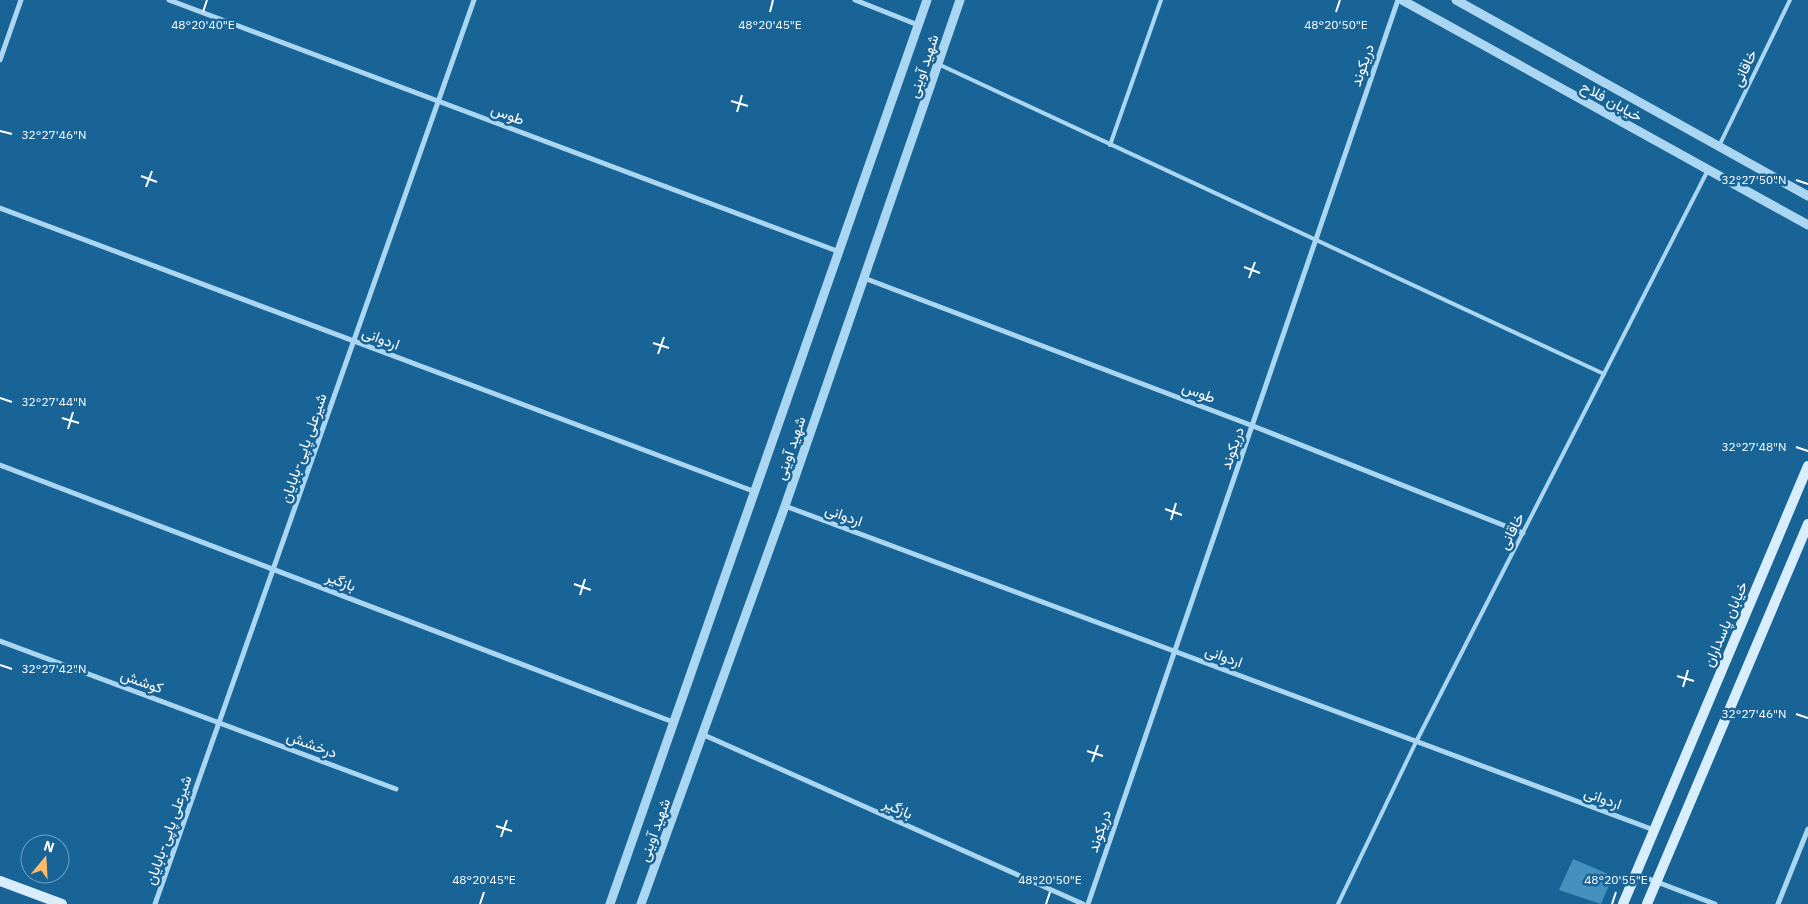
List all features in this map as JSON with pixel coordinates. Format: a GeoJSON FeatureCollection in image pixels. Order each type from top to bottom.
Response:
{"type":"FeatureCollection","features":[{"type":"Feature","properties":{"kind":"main road","name":"خیابان پاسداران"},"geometry":{"type":"LineString","coordinates":[[1623,904],[1808,466]]}},
{"type":"Feature","properties":{"kind":"main road"},"geometry":{"type":"LineString","coordinates":[[1647,904],[1808,524]]}},
{"type":"Feature","properties":{"kind":"main road"},"geometry":{"type":"LineString","coordinates":[[0,881],[62,904]]}},
{"type":"Feature","properties":{"kind":"street"},"geometry":{"type":"LineString","coordinates":[[0,60],[21,0]]}},
{"type":"Feature","properties":{"kind":"street","name":"طوس"},"geometry":{"type":"LineString","coordinates":[[169,0],[837,251]]}},
{"type":"Feature","properties":{"kind":"street","name":"شیرعلی پاپی-بابایان"},"geometry":{"type":"LineString","coordinates":[[155,904],[474,0]]}},
{"type":"Feature","properties":{"kind":"street"},"geometry":{"type":"LineString","coordinates":[[855,0],[918,26]]}},
{"type":"Feature","properties":{"kind":"street","name":"شهید آوینی"},"geometry":{"type":"LineString","coordinates":[[610,904],[837,251],[927,0]]}},
{"type":"Feature","properties":{"kind":"street","name":"شهید آوینی"},"geometry":{"type":"LineString","coordinates":[[641,904],[704,735],[785,506],[960,0]]}},
{"type":"Feature","properties":{"kind":"street","name":"دریکوند"},"geometry":{"type":"LineString","coordinates":[[1088,904],[1398,0]]}},
{"type":"Feature","properties":{"kind":"street","name":"خیابان فلاح"},"geometry":{"type":"LineString","coordinates":[[1402,0],[1808,225]]}},
{"type":"Feature","properties":{"kind":"street","name":"خیابان فلاح"},"geometry":{"type":"LineString","coordinates":[[1456,0],[1808,196]]}},
{"type":"Feature","properties":{"kind":"street","name":"اردوانی"},"geometry":{"type":"LineString","coordinates":[[0,208],[753,491]]}},
{"type":"Feature","properties":{"kind":"street","name":"طوس"},"geometry":{"type":"LineString","coordinates":[[864,278],[1253,426],[1523,533]]}},
{"type":"Feature","properties":{"kind":"street","name":"بازگیر"},"geometry":{"type":"LineString","coordinates":[[0,465],[673,722]]}},
{"type":"Feature","properties":{"kind":"street","name":"اردوانی"},"geometry":{"type":"LineString","coordinates":[[785,506],[1654,830]]}},
{"type":"Feature","properties":{"kind":"street","name":"کوشش"},"geometry":{"type":"LineString","coordinates":[[0,641],[219,723]]}},
{"type":"Feature","properties":{"kind":"street","name":"درخشش"},"geometry":{"type":"LineString","coordinates":[[219,723],[396,789]]}},
{"type":"Feature","properties":{"kind":"street","name":"بازگیر"},"geometry":{"type":"LineString","coordinates":[[704,735],[1083,904]]}},
{"type":"Feature","properties":{"kind":"street"},"geometry":{"type":"LineString","coordinates":[[1778,904],[1808,829]]}},
{"type":"Feature","properties":{"kind":"street"},"geometry":{"type":"LineString","coordinates":[[1636,874],[1714,904]]}},
{"type":"Feature","properties":{"kind":"lane"},"geometry":{"type":"LineString","coordinates":[[1110,145],[1161,0]]}},
{"type":"Feature","properties":{"kind":"lane","name":"خاقانی"},"geometry":{"type":"LineString","coordinates":[[1719,146],[1790,0]]}},
{"type":"Feature","properties":{"kind":"lane"},"geometry":{"type":"LineString","coordinates":[[938,64],[1604,374]]}},
{"type":"Feature","properties":{"kind":"lane","name":"خاقانی"},"geometry":{"type":"LineString","coordinates":[[1338,904],[1416,742],[1708,170]]}},
{"type":"Feature","properties":{"kind":"building"},"geometry":{"type":"Polygon","coordinates":[[[1573,859],[1613,876],[1601,904],[1559,890],[1573,859]]]}}]}
